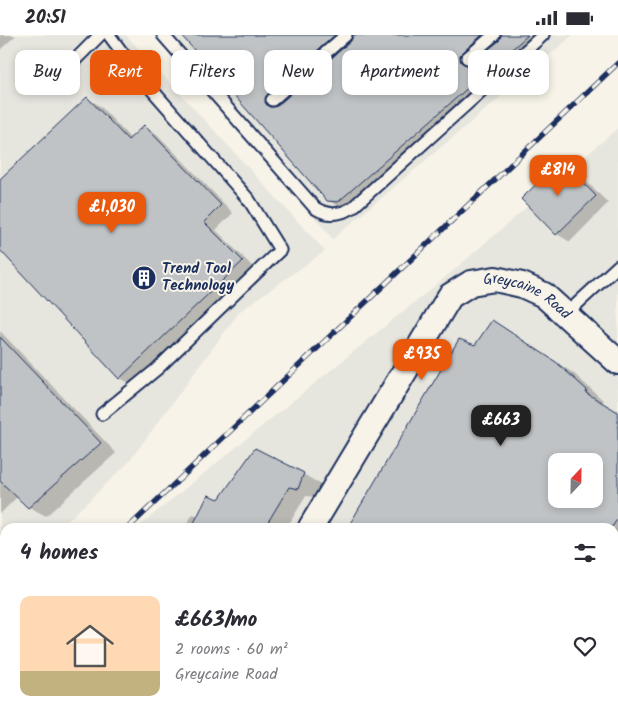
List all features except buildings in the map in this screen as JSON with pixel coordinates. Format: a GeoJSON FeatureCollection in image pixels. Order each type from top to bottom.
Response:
{"type":"FeatureCollection","features":[{"type":"Feature","properties":{"kind":"street","name":"Greycaine Road"},"geometry":{"type":"LineString","coordinates":[[313,523],[450,296],[471,283],[495,279],[522,285],[544,295],[618,362]]}},
{"type":"Feature","properties":{"kind":"lane"},"geometry":{"type":"LineString","coordinates":[[80,55],[100,35]]}},
{"type":"Feature","properties":{"kind":"lane"},"geometry":{"type":"LineString","coordinates":[[102,414],[157,369],[280,250],[249,200],[139,75],[108,35]]}},
{"type":"Feature","properties":{"kind":"lane"},"geometry":{"type":"LineString","coordinates":[[163,35],[315,208],[332,214],[342,213],[352,207],[543,35]]}},
{"type":"Feature","properties":{"kind":"lane"},"geometry":{"type":"LineString","coordinates":[[272,100],[346,35]]}},
{"type":"Feature","properties":{"kind":"lane"},"geometry":{"type":"LineString","coordinates":[[466,58],[494,35]]}},
{"type":"Feature","properties":{"kind":"lane"},"geometry":{"type":"LineString","coordinates":[[566,314],[618,266]]}},
{"type":"Feature","properties":{"kind":"shaded area"},"geometry":{"type":"Polygon","coordinates":[[[0,35],[126,35],[140,50],[90,50],[90,95],[161,95],[161,73],[171,84],[171,95],[181,95],[325,251],[240,311],[128,463],[65,523],[0,523],[0,35]]]}},
{"type":"Feature","properties":{"kind":"shaded area"},"geometry":{"type":"Polygon","coordinates":[[[161,35],[573,35],[549,55],[549,50],[468,50],[468,95],[502,95],[333,239],[212,95],[254,95],[254,50],[174,50],[161,35]]]}},
{"type":"Feature","properties":{"kind":"shaded area"},"geometry":{"type":"Polygon","coordinates":[[[618,128],[618,523],[143,523],[453,271],[618,128]]]}},
{"type":"Feature","properties":{"kind":"railway"},"geometry":{"type":"LineString","coordinates":[[133,523],[618,63]]}},
{"type":"Feature","properties":{"kind":"place","name":"Trend Tool Technology"},"geometry":{"type":"Point","coordinates":[144,278]}}]}
